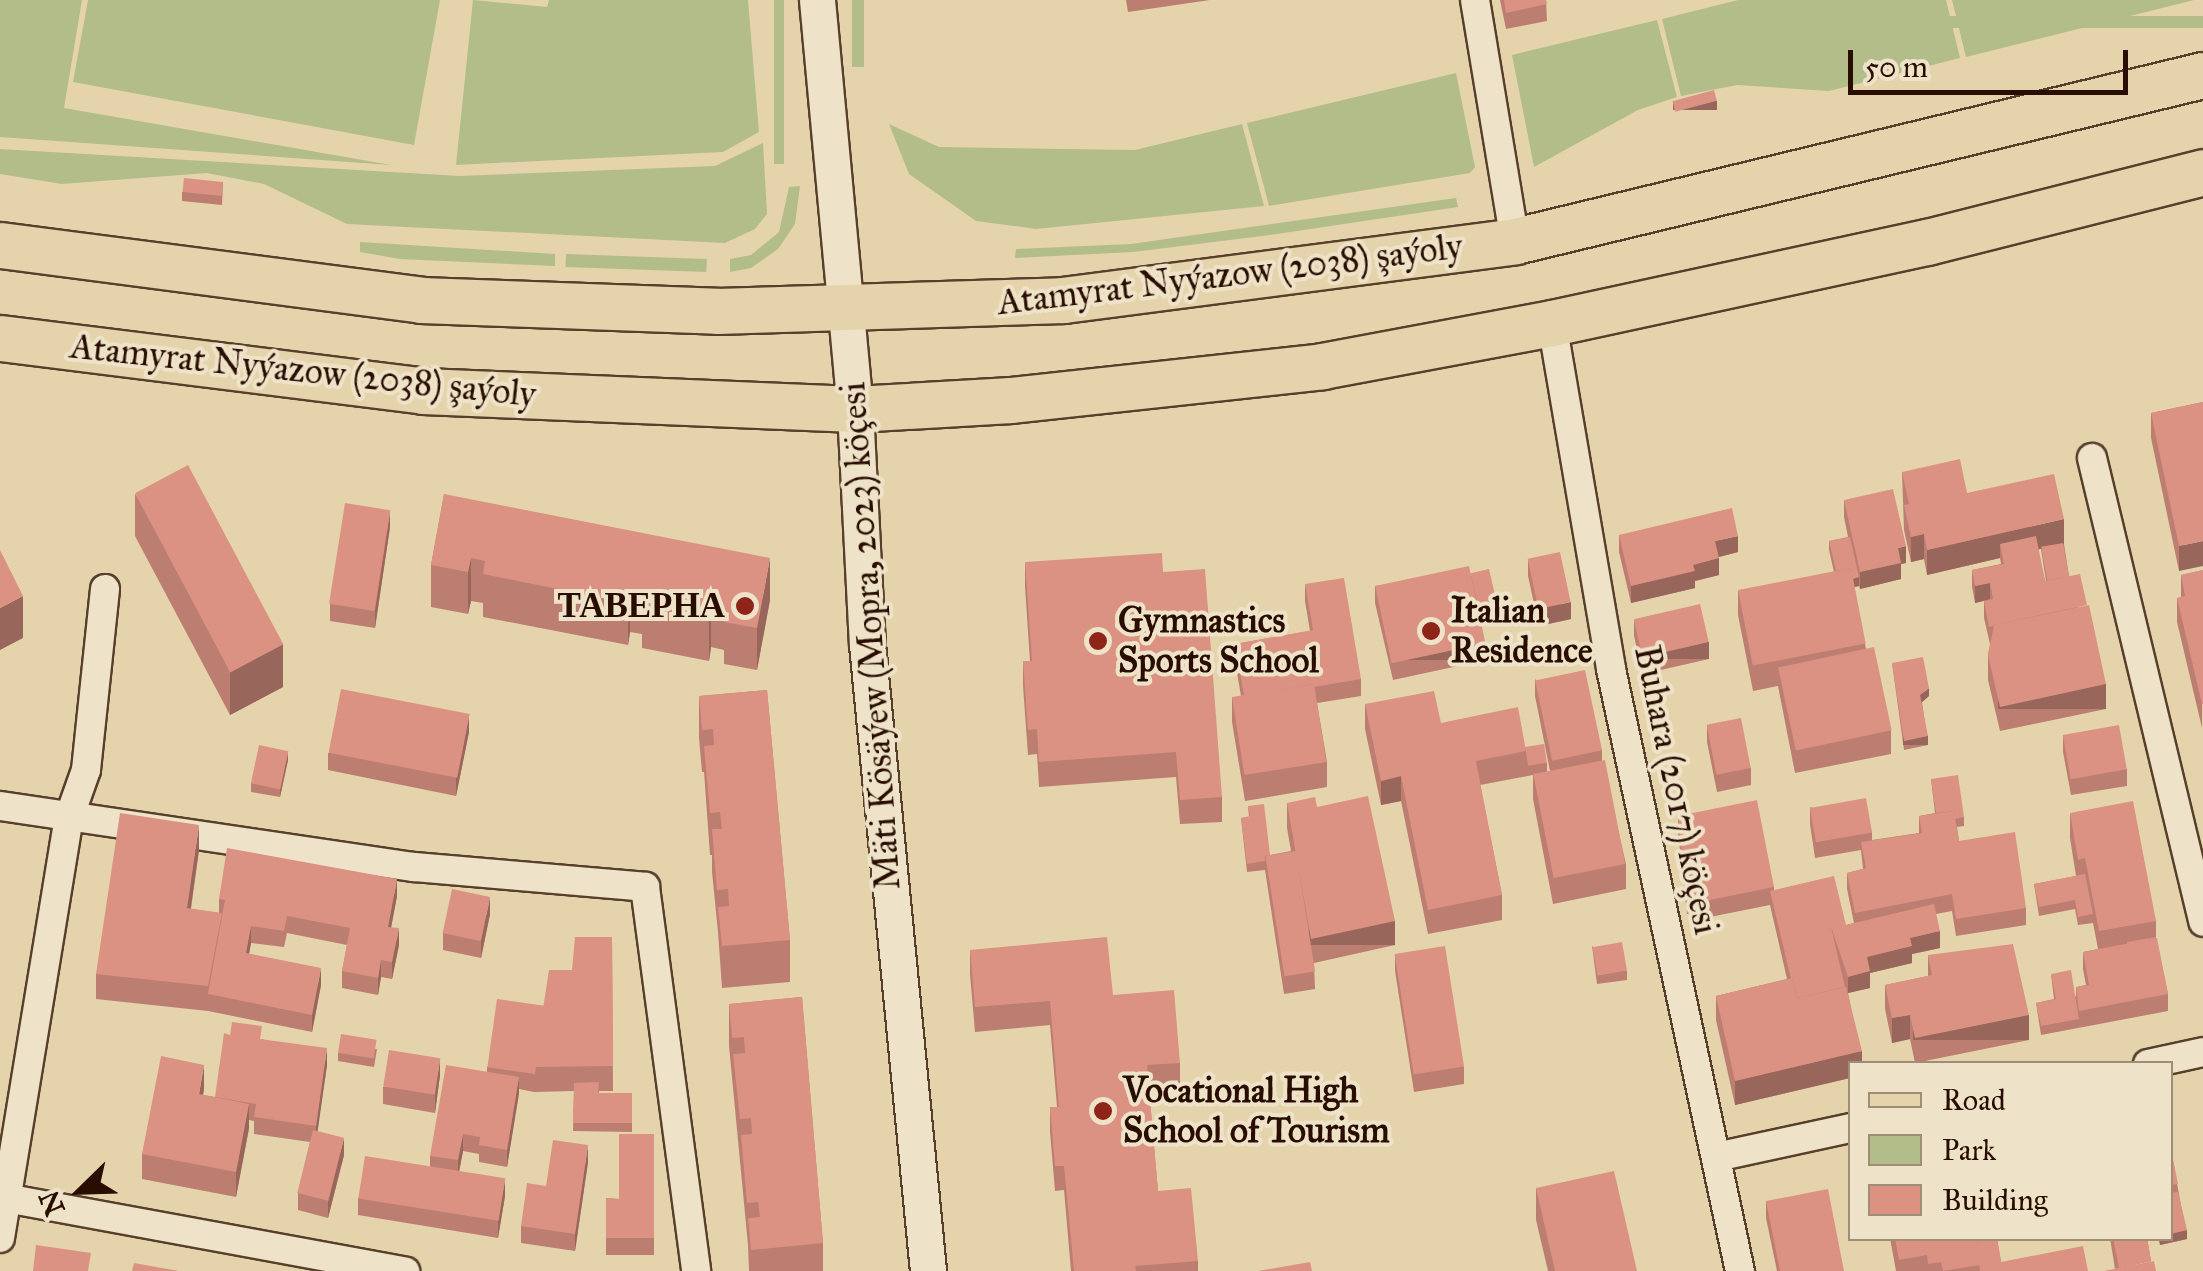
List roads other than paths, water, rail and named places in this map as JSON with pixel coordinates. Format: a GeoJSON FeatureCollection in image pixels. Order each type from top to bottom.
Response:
{"type":"FeatureCollection","features":[{"type":"Feature","properties":{"kind":"main road","name":"Atamyrat Nyýazow (2038) şaýoly"},"geometry":{"type":"LineString","coordinates":[[0,246],[421,300],[717,311],[1063,300],[1515,241],[2203,75]]}},
{"type":"Feature","properties":{"kind":"main road","name":"Atamyrat Nyýazow (2038) şaýoly"},"geometry":{"type":"LineString","coordinates":[[0,338],[422,391],[855,409],[1011,400],[1322,366],[1552,322],[1927,242],[2203,172]]}},
{"type":"Feature","properties":{"kind":"street","name":"Mäti Kösäýew (Mopra, 2023) köçesi"},"geometry":{"type":"LineString","coordinates":[[817,0],[855,409],[867,644],[928,1271]]}},
{"type":"Feature","properties":{"kind":"street"},"geometry":{"type":"LineString","coordinates":[[1474,0],[1515,241]]}},
{"type":"Feature","properties":{"kind":"street","name":"Buhara (2017) köçesi"},"geometry":{"type":"LineString","coordinates":[[1552,322],[1611,669],[1740,1271]]}},
{"type":"Feature","properties":{"kind":"street"},"geometry":{"type":"LineString","coordinates":[[2092,458],[2203,922]]}},
{"type":"Feature","properties":{"kind":"street"},"geometry":{"type":"LineString","coordinates":[[0,1238],[69,818],[86,770],[105,589]]}},
{"type":"Feature","properties":{"kind":"street"},"geometry":{"type":"LineString","coordinates":[[0,806],[414,867],[645,886],[696,1271]]}},
{"type":"Feature","properties":{"kind":"street"},"geometry":{"type":"LineString","coordinates":[[2162,1061],[2203,1052]]}},
{"type":"Feature","properties":{"kind":"street"},"geometry":{"type":"LineString","coordinates":[[1716,1157],[1848,1128]]}},
{"type":"Feature","properties":{"kind":"street"},"geometry":{"type":"LineString","coordinates":[[4,1198],[406,1271]]}},
{"type":"Feature","properties":{"kind":"place","name":"ТАВЕРНА"},"geometry":{"type":"Point","coordinates":[745,606]}},
{"type":"Feature","properties":{"kind":"place","name":"Italian Residence"},"geometry":{"type":"Point","coordinates":[1431,631]}},
{"type":"Feature","properties":{"kind":"place","name":"Gymnastics Sports School"},"geometry":{"type":"Point","coordinates":[1098,641]}},
{"type":"Feature","properties":{"kind":"place","name":"Vocational High School of Tourism"},"geometry":{"type":"Point","coordinates":[1103,1111]}}]}
